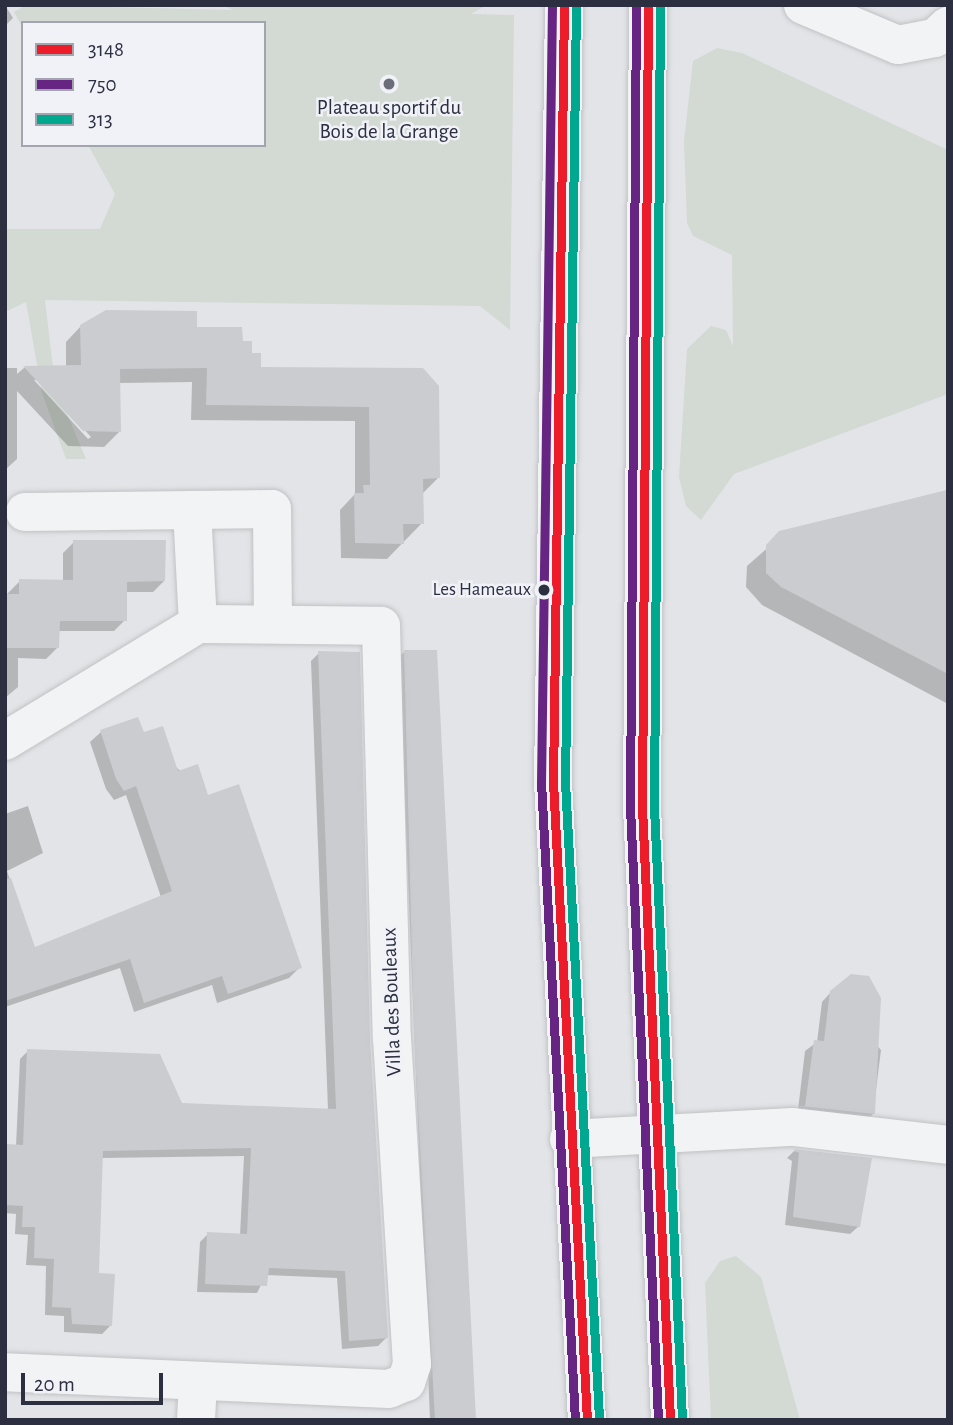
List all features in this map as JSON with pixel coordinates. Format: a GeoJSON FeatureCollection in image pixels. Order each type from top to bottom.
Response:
{"type":"FeatureCollection","features":[{"type":"Feature","properties":{"kind":"street"},"geometry":{"type":"LineString","coordinates":[[565,5],[552,610],[559,959],[587,1420]]}},
{"type":"Feature","properties":{"kind":"street"},"geometry":{"type":"LineString","coordinates":[[648,5],[641,573],[649,1059],[670,1420]]}},
{"type":"Feature","properties":{"kind":"street"},"geometry":{"type":"LineString","coordinates":[[803,5],[898,45],[935,38],[948,26]]}},
{"type":"Feature","properties":{"kind":"street"},"geometry":{"type":"LineString","coordinates":[[25,512],[272,509],[272,624]]}},
{"type":"Feature","properties":{"kind":"street"},"geometry":{"type":"LineString","coordinates":[[5,741],[198,624],[192,510]]}},
{"type":"Feature","properties":{"kind":"street","name":"Villa des Bouleaux"},"geometry":{"type":"LineString","coordinates":[[5,1372],[389,1389],[406,1382],[412,1364],[392,1038],[381,626],[198,624]]}},
{"type":"Feature","properties":{"kind":"street"},"geometry":{"type":"LineString","coordinates":[[569,1139],[793,1127],[948,1145]]}},
{"type":"Feature","properties":{"kind":"street"},"geometry":{"type":"LineString","coordinates":[[196,1420],[198,1382]]}},
{"type":"Feature","properties":{"kind":"shaded area"},"geometry":{"type":"Polygon","coordinates":[[[26,5],[233,10],[222,5],[487,5],[471,14],[514,15],[510,330],[480,306],[45,300],[55,385],[86,459],[66,459],[42,393],[26,302],[5,312],[5,229],[100,229],[115,194],[89,147],[266,147],[266,21],[21,21],[21,24],[14,12],[26,5]]]}},
{"type":"Feature","properties":{"kind":"shaded area"},"geometry":{"type":"Polygon","coordinates":[[[717,48],[742,53],[948,150],[948,394],[734,474],[701,520],[686,506],[679,477],[687,349],[711,326],[726,330],[733,346],[732,255],[693,236],[687,223],[684,141],[693,61],[717,48]]]}},
{"type":"Feature","properties":{"kind":"shaded area"},"geometry":{"type":"Polygon","coordinates":[[[736,1256],[761,1277],[800,1420],[711,1420],[705,1283],[720,1261],[736,1256]]]}},
{"type":"Feature","properties":{"kind":"building"},"geometry":{"type":"Polygon","coordinates":[[[106,310],[197,311],[197,327],[242,327],[243,341],[252,341],[252,353],[261,353],[261,367],[423,368],[439,386],[440,478],[423,479],[424,524],[403,524],[404,544],[355,543],[354,493],[364,493],[363,485],[370,485],[369,407],[206,405],[207,368],[120,369],[121,432],[83,431],[23,366],[81,365],[80,325],[106,310]]]}},
{"type":"Feature","properties":{"kind":"building"},"geometry":{"type":"Polygon","coordinates":[[[948,490],[948,674],[781,587],[766,573],[766,545],[779,531],[948,490]]]}},
{"type":"Feature","properties":{"kind":"building"},"geometry":{"type":"Polygon","coordinates":[[[73,540],[166,540],[165,581],[127,582],[127,621],[60,621],[59,648],[5,648],[5,594],[19,594],[19,579],[73,580],[73,540]]]}},
{"type":"Feature","properties":{"kind":"building"},"geometry":{"type":"Polygon","coordinates":[[[404,650],[437,650],[476,1420],[435,1420],[414,1037],[404,650]]]}},
{"type":"Feature","properties":{"kind":"building"},"geometry":{"type":"Polygon","coordinates":[[[318,651],[360,652],[370,1039],[388,1338],[349,1341],[345,1271],[269,1268],[267,1286],[205,1284],[207,1232],[247,1234],[251,1148],[103,1151],[99,1273],[115,1274],[112,1326],[72,1324],[71,1308],[52,1307],[54,1259],[34,1258],[35,1227],[22,1227],[23,1206],[5,1205],[7,1144],[23,1145],[27,1049],[160,1054],[182,1103],[336,1109],[318,651]]]}},
{"type":"Feature","properties":{"kind":"building"},"geometry":{"type":"Polygon","coordinates":[[[138,717],[144,732],[163,726],[178,771],[198,764],[208,795],[239,784],[302,968],[228,994],[222,976],[144,1003],[130,959],[5,1001],[5,879],[11,878],[35,947],[172,891],[136,786],[124,791],[116,779],[100,730],[138,717]]]}},
{"type":"Feature","properties":{"kind":"building"},"geometry":{"type":"Polygon","coordinates":[[[851,974],[869,976],[881,998],[875,1114],[799,1106],[805,1106],[814,1040],[824,1041],[830,991],[851,974]]]}},
{"type":"Feature","properties":{"kind":"building"},"geometry":{"type":"Polygon","coordinates":[[[793,1149],[872,1158],[860,1227],[793,1217],[799,1153],[793,1149]]]}},
{"type":"Feature","properties":{"kind":"transit line","name":"750"},"geometry":{"type":"LineString","coordinates":[[552,5],[541,782],[575,1420]]}},
{"type":"Feature","properties":{"kind":"transit line","name":"3148"},"geometry":{"type":"LineString","coordinates":[[564,5],[553,782],[587,1420]]}},
{"type":"Feature","properties":{"kind":"transit line","name":"313"},"geometry":{"type":"LineString","coordinates":[[576,5],[565,782],[599,1419]]}},
{"type":"Feature","properties":{"kind":"transit line","name":"750"},"geometry":{"type":"LineString","coordinates":[[636,5],[630,807],[658,1420]]}},
{"type":"Feature","properties":{"kind":"transit line","name":"3148"},"geometry":{"type":"LineString","coordinates":[[648,5],[642,807],[670,1420]]}},
{"type":"Feature","properties":{"kind":"transit line","name":"313"},"geometry":{"type":"LineString","coordinates":[[660,5],[654,807],[682,1419]]}},
{"type":"Feature","properties":{"kind":"place","name":"Plateau sportif du Bois de la Grange"},"geometry":{"type":"Point","coordinates":[389,84]}},
{"type":"Feature","properties":{"kind":"place","name":"Les Hameaux"},"geometry":{"type":"Point","coordinates":[544,590]}}]}
